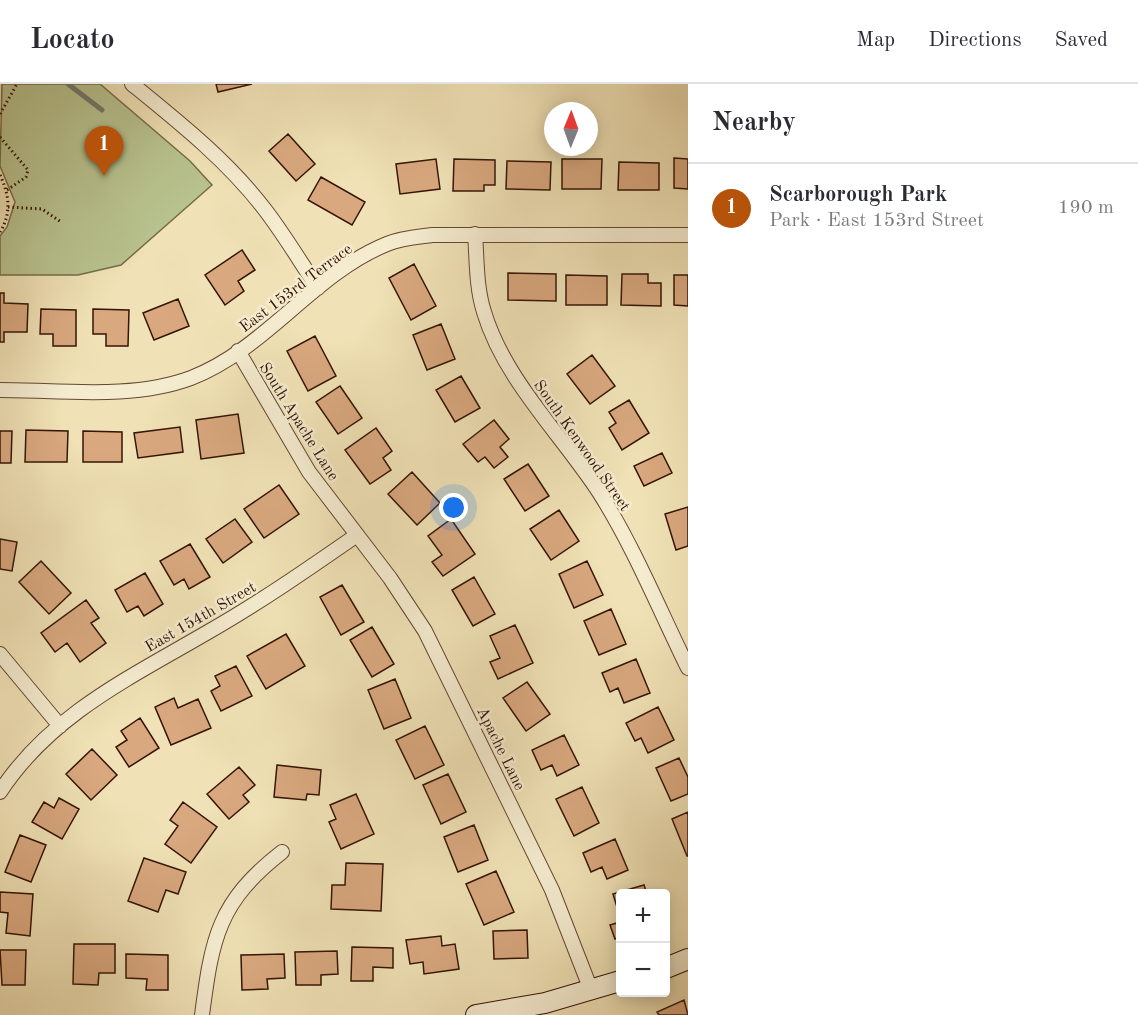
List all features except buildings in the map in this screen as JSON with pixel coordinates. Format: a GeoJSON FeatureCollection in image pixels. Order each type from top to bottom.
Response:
{"type":"FeatureCollection","features":[{"type":"Feature","properties":{"kind":"street"},"geometry":{"type":"LineString","coordinates":[[132,84],[202,142],[237,177],[266,211],[318,288]]}},
{"type":"Feature","properties":{"kind":"street","name":"South Kenwood Street"},"geometry":{"type":"LineString","coordinates":[[475,234],[483,311],[495,340],[513,374],[558,432],[599,493],[624,536],[688,668]]}},
{"type":"Feature","properties":{"kind":"street","name":"East 153rd Terrace"},"geometry":{"type":"LineString","coordinates":[[0,390],[144,389],[191,378],[238,351],[359,257],[388,244],[432,235],[688,235]]}},
{"type":"Feature","properties":{"kind":"street","name":"South Apache Lane"},"geometry":{"type":"LineString","coordinates":[[238,351],[309,471],[357,535]]}},
{"type":"Feature","properties":{"kind":"street","name":"East 154th Street"},"geometry":{"type":"LineString","coordinates":[[0,792],[24,759],[60,726],[110,687],[209,632],[282,587],[357,535]]}},
{"type":"Feature","properties":{"kind":"street","name":"Apache Lane"},"geometry":{"type":"LineString","coordinates":[[357,535],[420,622],[446,669],[552,890],[591,990]]}},
{"type":"Feature","properties":{"kind":"street"},"geometry":{"type":"LineString","coordinates":[[0,654],[60,726]]}},
{"type":"Feature","properties":{"kind":"street"},"geometry":{"type":"LineString","coordinates":[[202,1015],[210,953],[224,915],[255,873],[282,852]]}},
{"type":"Feature","properties":{"kind":"street"},"geometry":{"type":"LineString","coordinates":[[670,966],[688,959]]}},
{"type":"Feature","properties":{"kind":"street"},"geometry":{"type":"LineString","coordinates":[[476,1015],[509,1012],[616,982]]}},
{"type":"Feature","properties":{"kind":"path"},"geometry":{"type":"LineString","coordinates":[[0,114],[17,84]]}},
{"type":"Feature","properties":{"kind":"path"},"geometry":{"type":"LineString","coordinates":[[0,137],[28,170],[26,177],[7,190]]}},
{"type":"Feature","properties":{"kind":"path"},"geometry":{"type":"LineString","coordinates":[[0,175],[7,190],[8,207],[0,232]]}},
{"type":"Feature","properties":{"kind":"path"},"geometry":{"type":"LineString","coordinates":[[8,207],[42,209],[61,222]]}},
{"type":"Feature","properties":{"kind":"green space"},"geometry":{"type":"Polygon","coordinates":[[[2,84],[100,84],[190,161],[212,185],[121,265],[78,275],[0,275],[0,236],[7,227],[15,202],[0,166],[2,84]]]}},
{"type":"Feature","properties":{"kind":"waterway"},"geometry":{"type":"LineString","coordinates":[[68,84],[102,110]]}},
{"type":"Feature","properties":{"kind":"place","name":"Scarborough Park"},"geometry":{"type":"Point","coordinates":[104,176]}}]}
